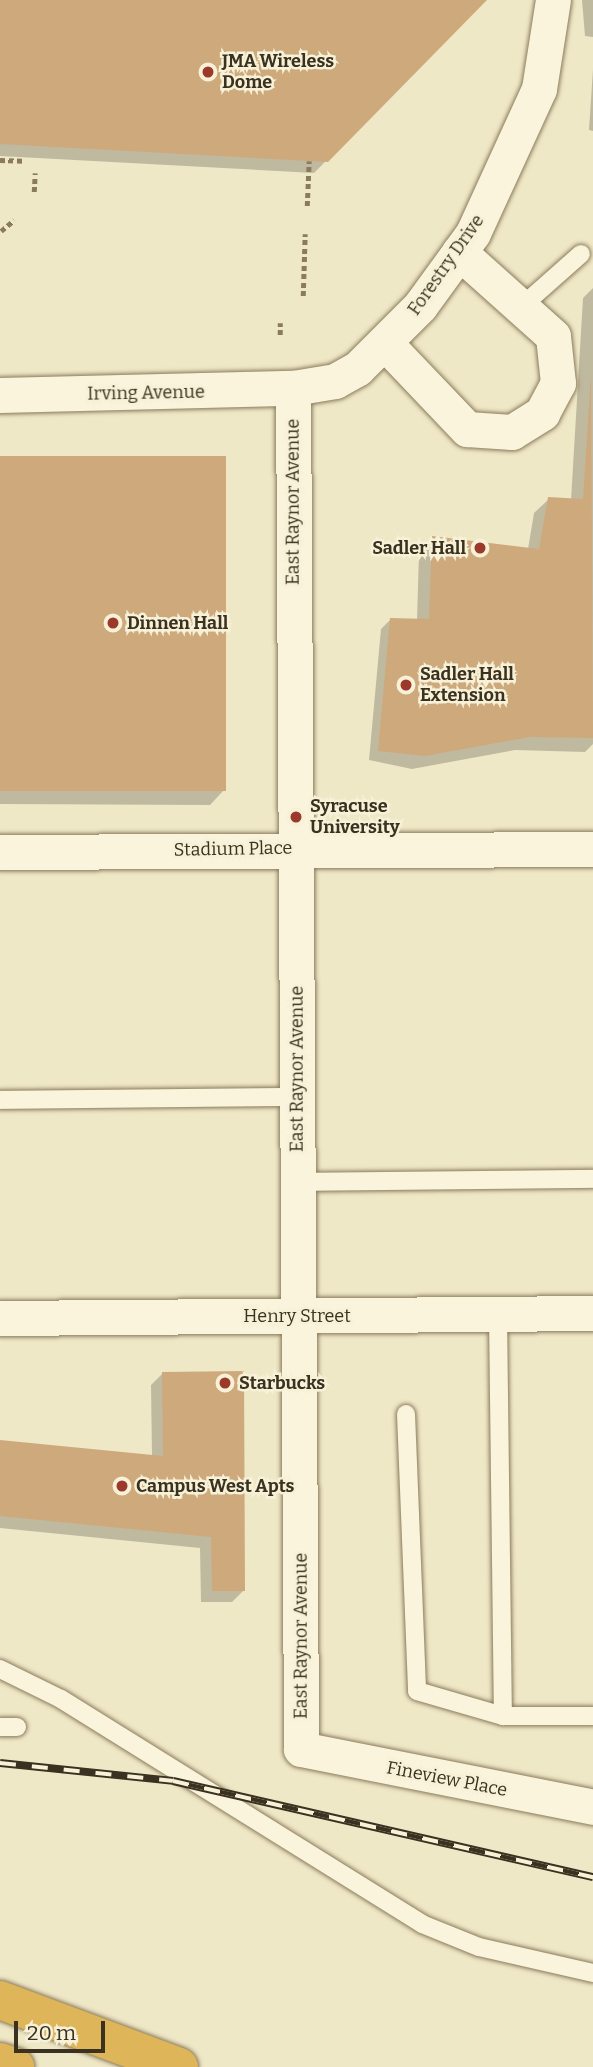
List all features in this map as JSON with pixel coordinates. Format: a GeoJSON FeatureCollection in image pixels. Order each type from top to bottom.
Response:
{"type":"FeatureCollection","features":[{"type":"Feature","properties":{"kind":"highway"},"geometry":{"type":"LineString","coordinates":[[0,2000],[179,2067]]}},
{"type":"Feature","properties":{"kind":"highway"},"geometry":{"type":"LineString","coordinates":[[0,2062],[15,2067]]}},
{"type":"Feature","properties":{"kind":"street","name":"Forestry Drive"},"geometry":{"type":"LineString","coordinates":[[293,388],[342,378],[385,343],[459,252],[520,142],[539,89],[553,0]]}},
{"type":"Feature","properties":{"kind":"street"},"geometry":{"type":"LineString","coordinates":[[385,343],[467,429],[512,432],[542,413],[558,383],[554,336],[459,252]]}},
{"type":"Feature","properties":{"kind":"street","name":"Irving Avenue"},"geometry":{"type":"LineString","coordinates":[[0,395],[293,388]]}},
{"type":"Feature","properties":{"kind":"street","name":"East Raynor Avenue"},"geometry":{"type":"LineString","coordinates":[[293,388],[301,1749]]}},
{"type":"Feature","properties":{"kind":"street","name":"Stadium Place"},"geometry":{"type":"LineString","coordinates":[[0,852],[296,848],[593,849]]}},
{"type":"Feature","properties":{"kind":"street","name":"Henry Street"},"geometry":{"type":"LineString","coordinates":[[0,1318],[593,1314]]}},
{"type":"Feature","properties":{"kind":"street","name":"Fineview Place"},"geometry":{"type":"LineString","coordinates":[[301,1749],[593,1807]]}},
{"type":"Feature","properties":{"kind":"lane"},"geometry":{"type":"LineString","coordinates":[[521,307],[581,254]]}},
{"type":"Feature","properties":{"kind":"lane"},"geometry":{"type":"LineString","coordinates":[[0,1100],[297,1097]]}},
{"type":"Feature","properties":{"kind":"lane"},"geometry":{"type":"LineString","coordinates":[[298,1182],[593,1179]]}},
{"type":"Feature","properties":{"kind":"lane"},"geometry":{"type":"LineString","coordinates":[[498,1314],[503,1716]]}},
{"type":"Feature","properties":{"kind":"lane"},"geometry":{"type":"LineString","coordinates":[[406,1414],[417,1691],[503,1716],[593,1716]]}},
{"type":"Feature","properties":{"kind":"lane"},"geometry":{"type":"LineString","coordinates":[[0,1670],[61,1699],[422,1924],[479,1947],[593,1973]]}},
{"type":"Feature","properties":{"kind":"path"},"geometry":{"type":"LineString","coordinates":[[0,160],[24,161]]}},
{"type":"Feature","properties":{"kind":"path"},"geometry":{"type":"LineString","coordinates":[[307,206],[309,160]]}},
{"type":"Feature","properties":{"kind":"path"},"geometry":{"type":"LineString","coordinates":[[34,192],[35,173]]}},
{"type":"Feature","properties":{"kind":"path"},"geometry":{"type":"LineString","coordinates":[[1,231],[14,220]]}},
{"type":"Feature","properties":{"kind":"path"},"geometry":{"type":"LineString","coordinates":[[303,296],[305,234]]}},
{"type":"Feature","properties":{"kind":"path"},"geometry":{"type":"LineString","coordinates":[[280,323],[280,335]]}},
{"type":"Feature","properties":{"kind":"building","name":"JMA Wireless Dome"},"geometry":{"type":"Polygon","coordinates":[[[0,0],[487,0],[328,162],[0,144],[0,0]]]}},
{"type":"Feature","properties":{"kind":"building","name":"Sadler Hall"},"geometry":{"type":"Polygon","coordinates":[[[591,374],[593,738],[530,737],[425,756],[378,751],[390,618],[429,619],[432,536],[539,549],[548,497],[583,499],[591,374]]]}},
{"type":"Feature","properties":{"kind":"building","name":"Dinnen Hall"},"geometry":{"type":"Polygon","coordinates":[[[0,456],[226,456],[226,791],[0,791],[0,456]]]}},
{"type":"Feature","properties":{"kind":"building","name":"Campus West Apts"},"geometry":{"type":"Polygon","coordinates":[[[244,1371],[245,1591],[212,1591],[211,1537],[0,1516],[0,1440],[163,1456],[162,1372],[244,1371]]]}},
{"type":"Feature","properties":{"kind":"railway"},"geometry":{"type":"LineString","coordinates":[[0,1763],[173,1781],[593,1877]]}},
{"type":"Feature","properties":{"kind":"place","name":"JMA Wireless Dome"},"geometry":{"type":"Point","coordinates":[208,72]}},
{"type":"Feature","properties":{"kind":"place","name":"Sadler Hall"},"geometry":{"type":"Point","coordinates":[480,548]}},
{"type":"Feature","properties":{"kind":"place","name":"Dinnen Hall"},"geometry":{"type":"Point","coordinates":[113,623]}},
{"type":"Feature","properties":{"kind":"place","name":"Sadler Hall Extension"},"geometry":{"type":"Point","coordinates":[406,685]}},
{"type":"Feature","properties":{"kind":"place","name":"Syracuse University"},"geometry":{"type":"Point","coordinates":[296,817]}},
{"type":"Feature","properties":{"kind":"place","name":"Starbucks"},"geometry":{"type":"Point","coordinates":[225,1383]}},
{"type":"Feature","properties":{"kind":"place","name":"Campus West Apts"},"geometry":{"type":"Point","coordinates":[122,1486]}}]}
